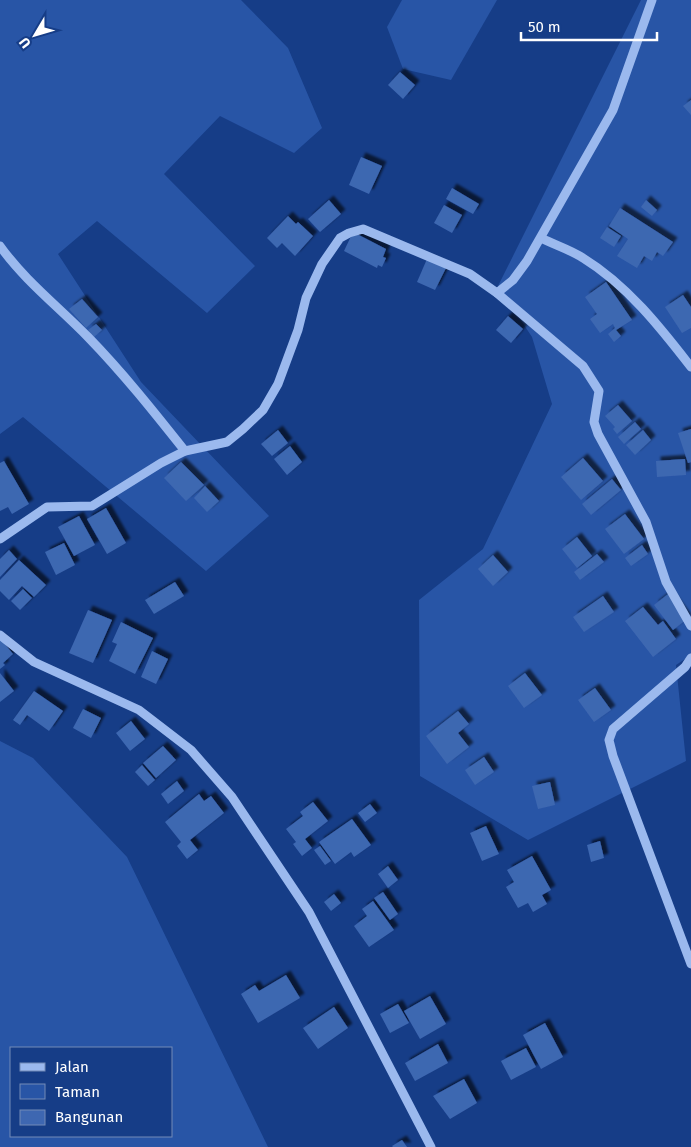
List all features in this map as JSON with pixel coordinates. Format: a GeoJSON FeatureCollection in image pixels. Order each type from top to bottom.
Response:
{"type":"FeatureCollection","features":[{"type":"Feature","properties":{"kind":"street"},"geometry":{"type":"LineString","coordinates":[[497,292],[513,280],[541,238],[613,110],[652,0]]}},
{"type":"Feature","properties":{"kind":"street"},"geometry":{"type":"LineString","coordinates":[[0,540],[47,508],[92,506],[102,502],[146,471],[185,451],[227,442],[264,410],[287,362],[306,298],[322,264],[340,238],[363,229],[470,274],[497,292],[583,366],[599,391],[594,422],[598,434],[646,522],[666,582],[691,626]]}},
{"type":"Feature","properties":{"kind":"street"},"geometry":{"type":"LineString","coordinates":[[541,238],[582,257],[607,274],[665,333],[691,367]]}},
{"type":"Feature","properties":{"kind":"street"},"geometry":{"type":"LineString","coordinates":[[0,246],[40,292],[88,337],[128,380],[185,451]]}},
{"type":"Feature","properties":{"kind":"street"},"geometry":{"type":"LineString","coordinates":[[0,635],[34,662],[139,710],[191,750],[232,797],[309,912],[430,1147]]}},
{"type":"Feature","properties":{"kind":"street"},"geometry":{"type":"LineString","coordinates":[[691,658],[685,667],[613,729],[609,740],[616,765],[691,964]]}},
{"type":"Feature","properties":{"kind":"green space"},"geometry":{"type":"Polygon","coordinates":[[[0,0],[241,0],[288,48],[322,128],[294,153],[220,116],[164,174],[255,266],[207,313],[97,221],[58,254],[141,382],[269,516],[206,571],[23,417],[0,434],[0,0]]]}},
{"type":"Feature","properties":{"kind":"green space"},"geometry":{"type":"Polygon","coordinates":[[[402,0],[497,0],[451,80],[403,69],[387,27],[402,0]]]}},
{"type":"Feature","properties":{"kind":"green space"},"geometry":{"type":"Polygon","coordinates":[[[641,0],[691,0],[691,655],[676,665],[686,761],[528,840],[420,776],[419,600],[483,549],[552,404],[532,337],[498,286],[641,0]]]}},
{"type":"Feature","properties":{"kind":"green space"},"geometry":{"type":"Polygon","coordinates":[[[0,741],[33,758],[127,857],[268,1147],[0,1147],[0,741]]]}},
{"type":"Feature","properties":{"kind":"building"},"geometry":{"type":"Polygon","coordinates":[[[400,72],[415,85],[403,99],[388,85],[400,72]]]}},
{"type":"Feature","properties":{"kind":"building"},"geometry":{"type":"Polygon","coordinates":[[[691,100],[691,115],[683,106],[691,100]]]}},
{"type":"Feature","properties":{"kind":"building"},"geometry":{"type":"Polygon","coordinates":[[[361,157],[382,166],[369,194],[349,185],[361,157]]]}},
{"type":"Feature","properties":{"kind":"building"},"geometry":{"type":"Polygon","coordinates":[[[452,188],[479,204],[473,214],[446,199],[452,188]]]}},
{"type":"Feature","properties":{"kind":"building"},"geometry":{"type":"Polygon","coordinates":[[[329,200],[341,214],[320,232],[308,219],[329,200]]]}},
{"type":"Feature","properties":{"kind":"building"},"geometry":{"type":"Polygon","coordinates":[[[646,200],[657,210],[652,216],[641,207],[646,200]]]}},
{"type":"Feature","properties":{"kind":"building"},"geometry":{"type":"Polygon","coordinates":[[[444,205],[462,215],[452,233],[434,223],[444,205]]]}},
{"type":"Feature","properties":{"kind":"building"},"geometry":{"type":"Polygon","coordinates":[[[620,208],[673,242],[663,256],[657,252],[652,261],[644,256],[637,268],[617,256],[628,239],[609,226],[620,208]]]}},
{"type":"Feature","properties":{"kind":"building"},"geometry":{"type":"Polygon","coordinates":[[[288,216],[296,224],[298,222],[313,236],[295,256],[282,243],[277,248],[267,238],[288,216]]]}},
{"type":"Feature","properties":{"kind":"building"},"geometry":{"type":"Polygon","coordinates":[[[607,227],[621,236],[614,247],[600,238],[607,227]]]}},
{"type":"Feature","properties":{"kind":"building"},"geometry":{"type":"Polygon","coordinates":[[[353,232],[386,249],[383,257],[386,258],[382,267],[378,265],[377,268],[344,251],[353,232]]]}},
{"type":"Feature","properties":{"kind":"building"},"geometry":{"type":"Polygon","coordinates":[[[427,259],[446,268],[435,290],[417,282],[427,259]]]}},
{"type":"Feature","properties":{"kind":"building"},"geometry":{"type":"Polygon","coordinates":[[[606,282],[632,320],[616,330],[621,336],[614,342],[608,334],[615,328],[613,324],[600,333],[590,319],[597,314],[585,297],[606,282]]]}},
{"type":"Feature","properties":{"kind":"building"},"geometry":{"type":"Polygon","coordinates":[[[683,295],[691,307],[691,328],[682,333],[665,307],[683,295]]]}},
{"type":"Feature","properties":{"kind":"building"},"geometry":{"type":"Polygon","coordinates":[[[82,299],[98,317],[86,328],[69,309],[82,299]]]}},
{"type":"Feature","properties":{"kind":"building"},"geometry":{"type":"Polygon","coordinates":[[[508,316],[523,329],[511,343],[496,330],[508,316]]]}},
{"type":"Feature","properties":{"kind":"building"},"geometry":{"type":"Polygon","coordinates":[[[96,324],[102,330],[94,337],[88,330],[96,324]]]}},
{"type":"Feature","properties":{"kind":"building"},"geometry":{"type":"Polygon","coordinates":[[[618,405],[632,421],[617,434],[613,429],[615,427],[605,416],[618,405]]]}},
{"type":"Feature","properties":{"kind":"building"},"geometry":{"type":"Polygon","coordinates":[[[635,422],[641,429],[624,444],[618,437],[635,422]]]}},
{"type":"Feature","properties":{"kind":"building"},"geometry":{"type":"Polygon","coordinates":[[[691,429],[691,462],[688,463],[678,433],[691,429]]]}},
{"type":"Feature","properties":{"kind":"building"},"geometry":{"type":"Polygon","coordinates":[[[278,430],[288,443],[272,456],[261,444],[278,430]]]}},
{"type":"Feature","properties":{"kind":"building"},"geometry":{"type":"Polygon","coordinates":[[[643,430],[651,440],[635,455],[626,445],[643,430]]]}},
{"type":"Feature","properties":{"kind":"building"},"geometry":{"type":"Polygon","coordinates":[[[290,446],[302,462],[287,475],[274,459],[290,446]]]}},
{"type":"Feature","properties":{"kind":"building"},"geometry":{"type":"Polygon","coordinates":[[[583,458],[603,481],[581,500],[561,477],[583,458]]]}},
{"type":"Feature","properties":{"kind":"building"},"geometry":{"type":"Polygon","coordinates":[[[685,459],[686,475],[657,477],[656,461],[685,459]]]}},
{"type":"Feature","properties":{"kind":"building"},"geometry":{"type":"Polygon","coordinates":[[[4,461],[29,504],[12,514],[8,507],[0,511],[0,463],[4,461]]]}},
{"type":"Feature","properties":{"kind":"building"},"geometry":{"type":"Polygon","coordinates":[[[181,462],[204,485],[186,501],[164,478],[181,462]]]}},
{"type":"Feature","properties":{"kind":"building"},"geometry":{"type":"Polygon","coordinates":[[[612,479],[621,490],[591,515],[582,504],[612,479]]]}},
{"type":"Feature","properties":{"kind":"building"},"geometry":{"type":"Polygon","coordinates":[[[205,486],[219,501],[207,512],[194,498],[205,486]]]}},
{"type":"Feature","properties":{"kind":"building"},"geometry":{"type":"Polygon","coordinates":[[[106,508],[126,543],[107,554],[87,519],[106,508]]]}},
{"type":"Feature","properties":{"kind":"building"},"geometry":{"type":"Polygon","coordinates":[[[625,514],[644,539],[624,554],[605,529],[625,514]]]}},
{"type":"Feature","properties":{"kind":"building"},"geometry":{"type":"Polygon","coordinates":[[[79,516],[95,545],[74,556],[58,527],[79,516]]]}},
{"type":"Feature","properties":{"kind":"building"},"geometry":{"type":"Polygon","coordinates":[[[577,537],[592,556],[577,568],[562,549],[577,537]]]}},
{"type":"Feature","properties":{"kind":"building"},"geometry":{"type":"Polygon","coordinates":[[[64,543],[75,565],[56,575],[45,552],[64,543]]]}},
{"type":"Feature","properties":{"kind":"building"},"geometry":{"type":"Polygon","coordinates":[[[642,545],[648,554],[631,566],[625,558],[642,545]]]}},
{"type":"Feature","properties":{"kind":"building"},"geometry":{"type":"Polygon","coordinates":[[[9,550],[17,559],[0,577],[0,559],[9,550]]]}},
{"type":"Feature","properties":{"kind":"building"},"geometry":{"type":"Polygon","coordinates":[[[597,554],[604,562],[580,580],[574,572],[597,554]]]}},
{"type":"Feature","properties":{"kind":"building"},"geometry":{"type":"Polygon","coordinates":[[[493,555],[508,572],[493,586],[478,569],[493,555]]]}},
{"type":"Feature","properties":{"kind":"building"},"geometry":{"type":"Polygon","coordinates":[[[19,560],[46,585],[34,597],[22,586],[9,600],[0,591],[0,580],[19,560]]]}},
{"type":"Feature","properties":{"kind":"building"},"geometry":{"type":"Polygon","coordinates":[[[175,582],[184,596],[154,614],[145,600],[175,582]]]}},
{"type":"Feature","properties":{"kind":"building"},"geometry":{"type":"Polygon","coordinates":[[[23,589],[32,598],[20,610],[11,601],[23,589]]]}},
{"type":"Feature","properties":{"kind":"building"},"geometry":{"type":"Polygon","coordinates":[[[668,594],[687,619],[673,630],[654,605],[668,594]]]}},
{"type":"Feature","properties":{"kind":"building"},"geometry":{"type":"Polygon","coordinates":[[[603,596],[614,612],[584,632],[573,617],[603,596]]]}},
{"type":"Feature","properties":{"kind":"building"},"geometry":{"type":"Polygon","coordinates":[[[643,607],[658,625],[663,621],[676,639],[653,657],[625,621],[643,607]]]}},
{"type":"Feature","properties":{"kind":"building"},"geometry":{"type":"Polygon","coordinates":[[[88,610],[112,620],[93,663],[69,653],[88,610]]]}},
{"type":"Feature","properties":{"kind":"building"},"geometry":{"type":"Polygon","coordinates":[[[121,622],[153,638],[135,674],[109,661],[117,644],[112,642],[121,622]]]}},
{"type":"Feature","properties":{"kind":"building"},"geometry":{"type":"Polygon","coordinates":[[[0,638],[13,654],[3,663],[5,665],[0,669],[0,638]]]}},
{"type":"Feature","properties":{"kind":"building"},"geometry":{"type":"Polygon","coordinates":[[[152,651],[168,659],[156,684],[141,677],[152,651]]]}},
{"type":"Feature","properties":{"kind":"building"},"geometry":{"type":"Polygon","coordinates":[[[0,673],[14,691],[0,702],[0,673]]]}},
{"type":"Feature","properties":{"kind":"building"},"geometry":{"type":"Polygon","coordinates":[[[525,673],[542,695],[524,708],[508,686],[525,673]]]}},
{"type":"Feature","properties":{"kind":"building"},"geometry":{"type":"Polygon","coordinates":[[[595,688],[611,710],[594,722],[578,700],[595,688]]]}},
{"type":"Feature","properties":{"kind":"building"},"geometry":{"type":"Polygon","coordinates":[[[34,691],[63,711],[49,731],[27,715],[20,725],[13,720],[34,691]]]}},
{"type":"Feature","properties":{"kind":"building"},"geometry":{"type":"Polygon","coordinates":[[[83,709],[101,718],[91,738],[73,728],[83,709]]]}},
{"type":"Feature","properties":{"kind":"building"},"geometry":{"type":"Polygon","coordinates":[[[458,711],[469,724],[458,733],[469,747],[447,764],[426,736],[458,711]]]}},
{"type":"Feature","properties":{"kind":"building"},"geometry":{"type":"Polygon","coordinates":[[[131,721],[145,739],[130,751],[116,733],[131,721]]]}},
{"type":"Feature","properties":{"kind":"building"},"geometry":{"type":"Polygon","coordinates":[[[163,746],[176,760],[156,778],[143,763],[163,746]]]}},
{"type":"Feature","properties":{"kind":"building"},"geometry":{"type":"Polygon","coordinates":[[[484,757],[494,772],[475,785],[465,770],[484,757]]]}},
{"type":"Feature","properties":{"kind":"building"},"geometry":{"type":"Polygon","coordinates":[[[142,765],[155,780],[148,786],[135,772],[142,765]]]}},
{"type":"Feature","properties":{"kind":"building"},"geometry":{"type":"Polygon","coordinates":[[[177,781],[184,791],[168,804],[161,794],[177,781]]]}},
{"type":"Feature","properties":{"kind":"building"},"geometry":{"type":"Polygon","coordinates":[[[550,782],[555,805],[538,809],[532,786],[550,782]]]}},
{"type":"Feature","properties":{"kind":"building"},"geometry":{"type":"Polygon","coordinates":[[[199,794],[204,801],[211,796],[224,813],[190,840],[198,850],[187,859],[177,846],[181,842],[165,822],[199,794]]]}},
{"type":"Feature","properties":{"kind":"building"},"geometry":{"type":"Polygon","coordinates":[[[313,802],[328,821],[305,839],[312,848],[302,856],[293,844],[296,842],[286,829],[303,816],[300,812],[313,802]]]}},
{"type":"Feature","properties":{"kind":"building"},"geometry":{"type":"Polygon","coordinates":[[[370,804],[377,813],[365,822],[358,813],[370,804]]]}},
{"type":"Feature","properties":{"kind":"building"},"geometry":{"type":"Polygon","coordinates":[[[352,819],[371,845],[354,857],[351,852],[335,864],[319,842],[352,819]]]}},
{"type":"Feature","properties":{"kind":"building"},"geometry":{"type":"Polygon","coordinates":[[[486,826],[499,854],[482,861],[470,833],[486,826]]]}},
{"type":"Feature","properties":{"kind":"building"},"geometry":{"type":"Polygon","coordinates":[[[600,841],[604,858],[591,862],[587,845],[600,841]]]}},
{"type":"Feature","properties":{"kind":"building"},"geometry":{"type":"Polygon","coordinates":[[[320,846],[331,861],[325,865],[314,850],[320,846]]]}},
{"type":"Feature","properties":{"kind":"building"},"geometry":{"type":"Polygon","coordinates":[[[532,856],[551,890],[542,895],[547,904],[533,912],[528,903],[518,908],[506,887],[514,882],[507,870],[532,856]]]}},
{"type":"Feature","properties":{"kind":"building"},"geometry":{"type":"Polygon","coordinates":[[[388,866],[398,880],[388,888],[378,874],[388,866]]]}},
{"type":"Feature","properties":{"kind":"building"},"geometry":{"type":"Polygon","coordinates":[[[383,892],[398,914],[390,920],[374,898],[383,892]]]}},
{"type":"Feature","properties":{"kind":"building"},"geometry":{"type":"Polygon","coordinates":[[[334,894],[341,903],[331,911],[324,902],[334,894]]]}},
{"type":"Feature","properties":{"kind":"building"},"geometry":{"type":"Polygon","coordinates":[[[373,901],[394,930],[369,947],[354,926],[367,916],[362,909],[373,901]]]}},
{"type":"Feature","properties":{"kind":"building"},"geometry":{"type":"Polygon","coordinates":[[[286,975],[300,998],[258,1023],[241,994],[255,985],[259,991],[286,975]]]}},
{"type":"Feature","properties":{"kind":"building"},"geometry":{"type":"Polygon","coordinates":[[[430,996],[446,1024],[420,1039],[404,1011],[430,996]]]}},
{"type":"Feature","properties":{"kind":"building"},"geometry":{"type":"Polygon","coordinates":[[[398,1004],[409,1023],[390,1033],[380,1014],[398,1004]]]}},
{"type":"Feature","properties":{"kind":"building"},"geometry":{"type":"Polygon","coordinates":[[[334,1007],[348,1028],[318,1049],[303,1028],[334,1007]]]}},
{"type":"Feature","properties":{"kind":"building"},"geometry":{"type":"Polygon","coordinates":[[[545,1023],[563,1057],[541,1069],[523,1035],[545,1023]]]}},
{"type":"Feature","properties":{"kind":"building"},"geometry":{"type":"Polygon","coordinates":[[[438,1044],[448,1063],[415,1081],[405,1063],[438,1044]]]}},
{"type":"Feature","properties":{"kind":"building"},"geometry":{"type":"Polygon","coordinates":[[[526,1048],[536,1067],[511,1080],[501,1061],[526,1048]]]}},
{"type":"Feature","properties":{"kind":"building"},"geometry":{"type":"Polygon","coordinates":[[[464,1079],[477,1103],[450,1119],[433,1096],[464,1079]]]}},
{"type":"Feature","properties":{"kind":"building"},"geometry":{"type":"Polygon","coordinates":[[[402,1140],[407,1147],[392,1146],[402,1140]]]}}]}
